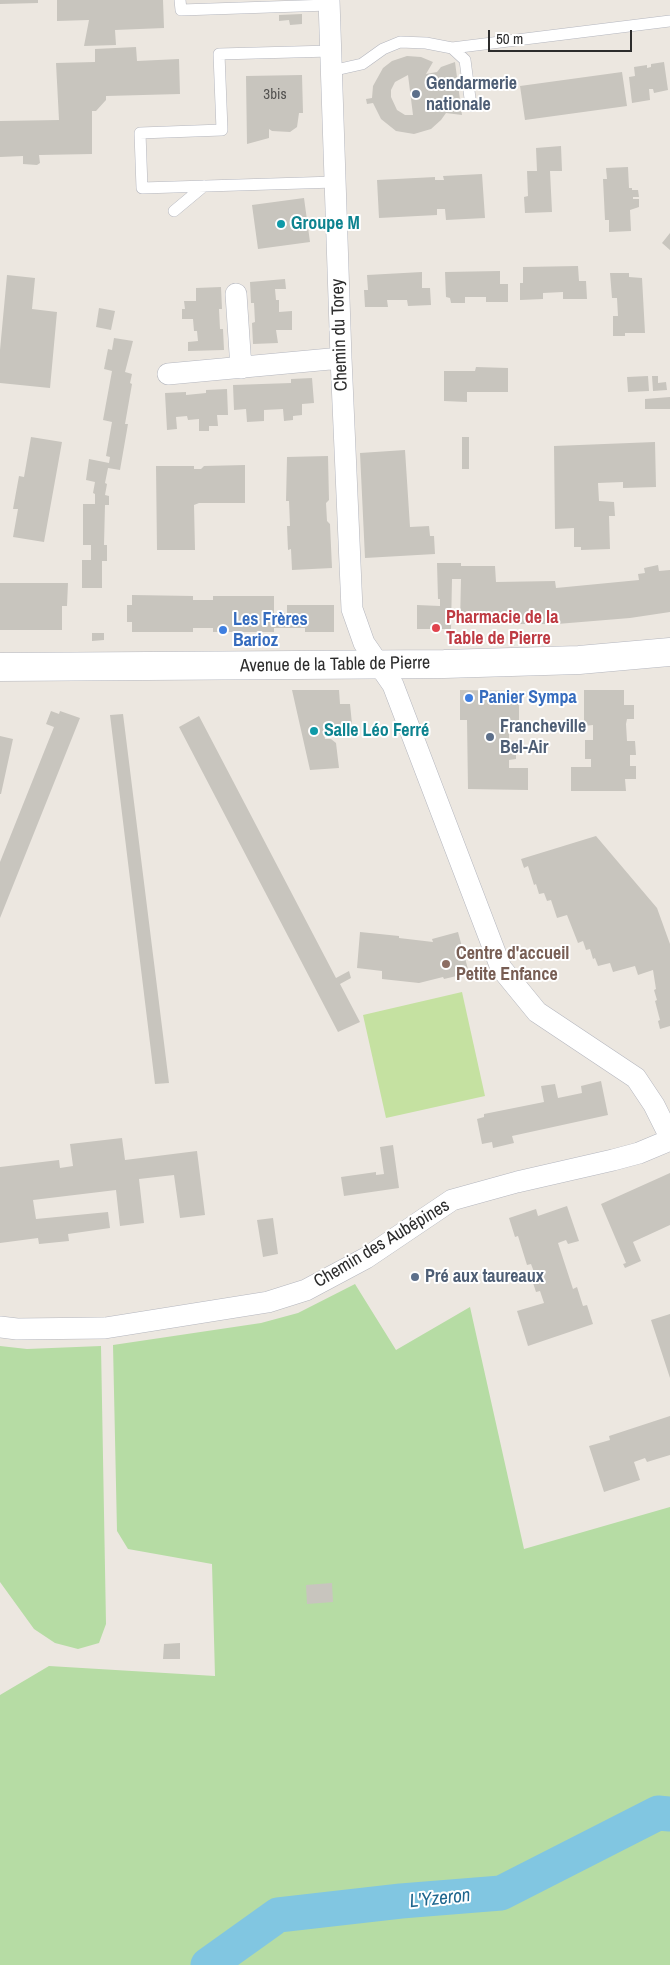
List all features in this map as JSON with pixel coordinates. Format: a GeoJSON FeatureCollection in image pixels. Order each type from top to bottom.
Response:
{"type":"FeatureCollection","features":[{"type":"Feature","properties":{"kind":"main road","name":"Avenue de la Table de Pierre"},"geometry":{"type":"LineString","coordinates":[[0,667],[378,664],[579,660],[670,652]]}},
{"type":"Feature","properties":{"kind":"street","name":"Chemin du Torey"},"geometry":{"type":"LineString","coordinates":[[329,3],[352,609],[364,643],[393,685],[501,968],[536,1012],[636,1078],[654,1105],[670,1138]]}},
{"type":"Feature","properties":{"kind":"street"},"geometry":{"type":"LineString","coordinates":[[236,294],[241,368]]}},
{"type":"Feature","properties":{"kind":"street"},"geometry":{"type":"LineString","coordinates":[[168,374],[341,358]]}},
{"type":"Feature","properties":{"kind":"street","name":"Chemin des Aubépines"},"geometry":{"type":"LineString","coordinates":[[0,1327],[17,1330],[105,1328],[268,1302],[306,1290],[366,1258],[452,1200],[517,1182],[639,1153],[670,1138]]}},
{"type":"Feature","properties":{"kind":"lane"},"geometry":{"type":"LineString","coordinates":[[180,0],[181,10],[329,3]]}},
{"type":"Feature","properties":{"kind":"lane"},"geometry":{"type":"LineString","coordinates":[[335,182],[142,188],[140,133],[222,130],[219,54],[362,64],[383,49],[400,42],[426,43],[452,48],[670,21]]}},
{"type":"Feature","properties":{"kind":"lane"},"geometry":{"type":"LineString","coordinates":[[452,48],[465,60],[471,106]]}},
{"type":"Feature","properties":{"kind":"lane"},"geometry":{"type":"LineString","coordinates":[[174,211],[204,186]]}},
{"type":"Feature","properties":{"kind":"green space"},"geometry":{"type":"Polygon","coordinates":[[[462,992],[485,1096],[386,1118],[363,1015],[462,992]]]}},
{"type":"Feature","properties":{"kind":"green space"},"geometry":{"type":"Polygon","coordinates":[[[355,1284],[396,1350],[470,1307],[524,1549],[670,1507],[670,1965],[0,1965],[0,1695],[49,1666],[215,1676],[212,1564],[128,1549],[117,1531],[113,1345],[261,1323],[298,1313],[355,1284]]]}},
{"type":"Feature","properties":{"kind":"green space"},"geometry":{"type":"Polygon","coordinates":[[[0,1346],[27,1349],[101,1346],[106,1624],[99,1643],[78,1649],[55,1643],[34,1629],[0,1582],[0,1346]]]}},
{"type":"Feature","properties":{"kind":"building"},"geometry":{"type":"Polygon","coordinates":[[[0,0],[38,0],[38,3],[0,4],[0,0]]]}},
{"type":"Feature","properties":{"kind":"building"},"geometry":{"type":"Polygon","coordinates":[[[57,0],[163,0],[164,28],[115,30],[116,45],[84,46],[89,20],[57,21],[57,0]]]}},
{"type":"Feature","properties":{"kind":"building"},"geometry":{"type":"Polygon","coordinates":[[[302,14],[302,24],[290,25],[289,20],[279,21],[279,15],[302,14]]]}},
{"type":"Feature","properties":{"kind":"building"},"geometry":{"type":"Polygon","coordinates":[[[136,47],[137,61],[179,59],[180,94],[106,96],[106,100],[96,111],[92,111],[92,154],[39,155],[40,163],[37,165],[23,164],[23,156],[0,157],[0,121],[59,120],[56,63],[95,62],[95,49],[136,47]]]}},
{"type":"Feature","properties":{"kind":"building"},"geometry":{"type":"Polygon","coordinates":[[[407,56],[421,57],[433,62],[426,74],[437,72],[441,67],[455,62],[462,115],[446,113],[431,129],[414,134],[396,131],[381,119],[373,103],[367,104],[366,99],[372,98],[373,86],[383,68],[392,61],[407,56]],[[408,75],[395,82],[391,90],[391,97],[397,110],[405,115],[413,115],[408,75]]]}},
{"type":"Feature","properties":{"kind":"building"},"geometry":{"type":"Polygon","coordinates":[[[664,62],[668,90],[654,93],[653,89],[649,89],[650,100],[632,103],[629,77],[635,76],[634,67],[647,65],[647,68],[651,67],[651,64],[664,62]]]}},
{"type":"Feature","properties":{"kind":"building"},"geometry":{"type":"Polygon","coordinates":[[[622,72],[627,106],[525,120],[520,86],[622,72]]]}},
{"type":"Feature","properties":{"kind":"building"},"geometry":{"type":"Polygon","coordinates":[[[302,75],[303,113],[299,113],[297,127],[290,132],[272,131],[269,129],[269,138],[247,144],[246,76],[302,75]]]}},
{"type":"Feature","properties":{"kind":"building"},"geometry":{"type":"Polygon","coordinates":[[[561,146],[562,171],[550,171],[552,212],[525,213],[524,197],[528,196],[527,171],[537,171],[536,148],[561,146]]]}},
{"type":"Feature","properties":{"kind":"building"},"geometry":{"type":"Polygon","coordinates":[[[628,167],[629,188],[638,190],[639,197],[633,197],[633,199],[639,199],[639,207],[630,210],[631,231],[609,232],[609,220],[605,220],[603,179],[607,179],[606,168],[628,167]]]}},
{"type":"Feature","properties":{"kind":"building"},"geometry":{"type":"Polygon","coordinates":[[[482,174],[485,218],[446,220],[445,209],[437,209],[437,215],[379,218],[377,180],[435,177],[435,180],[444,180],[443,176],[482,174]]]}},
{"type":"Feature","properties":{"kind":"building","name":"Groupe M"},"geometry":{"type":"Polygon","coordinates":[[[304,198],[310,242],[258,249],[252,205],[304,198]]]}},
{"type":"Feature","properties":{"kind":"building"},"geometry":{"type":"Polygon","coordinates":[[[670,233],[670,250],[662,243],[670,233]]]}},
{"type":"Feature","properties":{"kind":"building"},"geometry":{"type":"Polygon","coordinates":[[[578,266],[579,281],[586,281],[587,299],[563,299],[563,292],[543,293],[543,299],[520,300],[520,283],[523,283],[523,267],[578,266]]]}},
{"type":"Feature","properties":{"kind":"building"},"geometry":{"type":"Polygon","coordinates":[[[500,271],[500,284],[508,284],[508,302],[486,302],[486,297],[465,297],[465,303],[451,303],[450,298],[446,297],[445,272],[500,271]]]}},
{"type":"Feature","properties":{"kind":"building"},"geometry":{"type":"Polygon","coordinates":[[[422,272],[422,288],[430,288],[431,305],[408,306],[407,300],[387,300],[388,307],[365,307],[364,290],[368,290],[367,275],[422,272]]]}},
{"type":"Feature","properties":{"kind":"building"},"geometry":{"type":"Polygon","coordinates":[[[610,273],[629,273],[629,277],[642,278],[645,333],[625,333],[625,336],[613,336],[613,316],[618,316],[617,298],[612,298],[610,273]]]}},
{"type":"Feature","properties":{"kind":"building"},"geometry":{"type":"Polygon","coordinates":[[[7,275],[35,278],[32,309],[57,312],[50,388],[0,383],[0,350],[7,275]]]}},
{"type":"Feature","properties":{"kind":"building"},"geometry":{"type":"Polygon","coordinates":[[[285,279],[286,289],[275,289],[276,300],[279,300],[279,312],[292,311],[292,330],[276,330],[278,343],[253,344],[252,323],[255,322],[254,303],[251,303],[250,282],[285,279]]]}},
{"type":"Feature","properties":{"kind":"building"},"geometry":{"type":"Polygon","coordinates":[[[221,287],[222,309],[219,309],[220,329],[223,329],[224,350],[188,351],[188,342],[198,341],[197,331],[194,331],[193,319],[182,319],[182,309],[185,309],[184,301],[196,301],[196,288],[221,287]]]}},
{"type":"Feature","properties":{"kind":"building"},"geometry":{"type":"Polygon","coordinates":[[[99,308],[115,311],[111,330],[96,327],[99,308]]]}},
{"type":"Feature","properties":{"kind":"building"},"geometry":{"type":"Polygon","coordinates":[[[114,338],[133,341],[125,372],[132,374],[125,424],[128,424],[120,470],[108,468],[105,483],[107,484],[105,495],[109,496],[109,505],[105,505],[104,545],[107,545],[107,561],[102,561],[102,588],[82,588],[82,560],[91,560],[91,545],[83,545],[83,504],[95,504],[95,494],[93,493],[95,482],[86,480],[89,459],[109,463],[110,457],[106,456],[112,422],[103,420],[112,371],[104,369],[108,349],[112,350],[114,338]]]}},
{"type":"Feature","properties":{"kind":"building"},"geometry":{"type":"Polygon","coordinates":[[[476,367],[508,368],[508,392],[467,392],[467,402],[444,401],[444,371],[475,371],[476,367]]]}},
{"type":"Feature","properties":{"kind":"building"},"geometry":{"type":"Polygon","coordinates":[[[648,376],[649,391],[628,392],[627,377],[648,376]]]}},
{"type":"Feature","properties":{"kind":"building"},"geometry":{"type":"Polygon","coordinates":[[[652,376],[658,376],[658,383],[666,382],[667,390],[653,391],[652,376]]]}},
{"type":"Feature","properties":{"kind":"building"},"geometry":{"type":"Polygon","coordinates":[[[312,378],[314,403],[302,404],[302,415],[293,416],[293,420],[284,421],[283,409],[264,410],[264,421],[247,422],[246,409],[234,410],[233,385],[291,383],[291,379],[312,378]]]}},
{"type":"Feature","properties":{"kind":"building"},"geometry":{"type":"Polygon","coordinates":[[[227,389],[228,415],[217,415],[218,426],[209,426],[209,431],[199,431],[199,419],[188,420],[187,416],[176,417],[177,429],[167,430],[165,393],[186,392],[186,395],[206,393],[206,390],[227,389]]]}},
{"type":"Feature","properties":{"kind":"building"},"geometry":{"type":"Polygon","coordinates":[[[670,397],[670,409],[645,409],[645,399],[670,397]]]}},
{"type":"Feature","properties":{"kind":"building"},"geometry":{"type":"Polygon","coordinates":[[[31,437],[62,442],[44,542],[13,537],[18,509],[13,509],[19,476],[24,477],[31,437]]]}},
{"type":"Feature","properties":{"kind":"building"},"geometry":{"type":"Polygon","coordinates":[[[462,437],[469,437],[469,469],[462,469],[462,437]]]}},
{"type":"Feature","properties":{"kind":"building"},"geometry":{"type":"Polygon","coordinates":[[[655,442],[656,487],[623,488],[623,482],[598,483],[599,501],[614,502],[615,516],[609,516],[610,549],[581,550],[581,547],[574,547],[574,528],[555,529],[554,446],[655,442]]]}},
{"type":"Feature","properties":{"kind":"building"},"geometry":{"type":"Polygon","coordinates":[[[405,450],[410,527],[429,526],[430,536],[434,536],[435,554],[365,558],[360,453],[405,450]]]}},
{"type":"Feature","properties":{"kind":"building"},"geometry":{"type":"Polygon","coordinates":[[[328,456],[329,500],[326,503],[327,521],[330,524],[332,568],[292,570],[291,549],[288,550],[287,526],[290,526],[289,501],[286,501],[287,457],[328,456]]]}},
{"type":"Feature","properties":{"kind":"building"},"geometry":{"type":"Polygon","coordinates":[[[245,465],[245,503],[199,503],[194,505],[195,550],[157,550],[156,466],[194,466],[194,469],[201,469],[204,466],[245,465]]]}},
{"type":"Feature","properties":{"kind":"building"},"geometry":{"type":"Polygon","coordinates":[[[437,563],[461,563],[461,566],[495,566],[496,582],[555,581],[556,588],[639,580],[638,574],[645,573],[644,568],[658,565],[659,571],[670,570],[670,612],[630,618],[557,624],[460,624],[461,579],[452,579],[451,629],[417,629],[417,605],[440,606],[440,599],[438,599],[437,563]]]}},
{"type":"Feature","properties":{"kind":"building"},"geometry":{"type":"Polygon","coordinates":[[[0,583],[68,583],[67,606],[62,606],[62,630],[0,630],[0,583]]]}},
{"type":"Feature","properties":{"kind":"building"},"geometry":{"type":"Polygon","coordinates":[[[132,595],[193,596],[193,600],[213,600],[213,596],[274,596],[274,613],[287,613],[287,605],[334,605],[334,632],[305,632],[305,628],[274,628],[274,632],[213,632],[213,628],[193,628],[193,632],[132,632],[132,622],[127,622],[127,605],[132,605],[132,595]]]}},
{"type":"Feature","properties":{"kind":"building"},"geometry":{"type":"Polygon","coordinates":[[[92,633],[104,633],[104,640],[92,641],[92,633]]]}},
{"type":"Feature","properties":{"kind":"building","name":"Salle Léo Ferré"},"geometry":{"type":"Polygon","coordinates":[[[292,690],[339,690],[340,704],[350,704],[352,724],[342,724],[342,728],[326,729],[324,733],[325,739],[331,739],[336,743],[339,768],[310,770],[292,690]]]}},
{"type":"Feature","properties":{"kind":"building"},"geometry":{"type":"Polygon","coordinates":[[[460,690],[519,691],[519,726],[509,726],[509,741],[516,741],[516,759],[509,760],[509,768],[528,768],[528,790],[468,789],[467,720],[460,720],[460,690]]]}},
{"type":"Feature","properties":{"kind":"building"},"geometry":{"type":"Polygon","coordinates":[[[584,690],[624,690],[624,705],[634,705],[634,719],[627,719],[626,724],[627,741],[635,741],[636,755],[630,755],[630,766],[636,766],[636,779],[625,779],[626,791],[571,791],[571,767],[591,767],[591,759],[585,759],[585,740],[593,740],[593,725],[584,726],[584,690]]]}},
{"type":"Feature","properties":{"kind":"building"},"geometry":{"type":"Polygon","coordinates":[[[51,711],[59,714],[60,711],[80,718],[0,918],[0,862],[54,727],[46,724],[51,711]]]}},
{"type":"Feature","properties":{"kind":"building"},"geometry":{"type":"Polygon","coordinates":[[[123,714],[169,1083],[155,1084],[110,715],[123,714]]]}},
{"type":"Feature","properties":{"kind":"building"},"geometry":{"type":"Polygon","coordinates":[[[199,716],[336,978],[349,971],[351,978],[340,984],[360,1022],[338,1032],[179,727],[199,716]]]}},
{"type":"Feature","properties":{"kind":"building"},"geometry":{"type":"Polygon","coordinates":[[[0,736],[13,739],[1,794],[0,794],[0,736]]]}},
{"type":"Feature","properties":{"kind":"building"},"geometry":{"type":"Polygon","coordinates":[[[596,836],[657,908],[670,944],[670,1026],[660,1029],[658,1021],[660,1020],[655,1001],[657,1000],[654,990],[656,989],[653,970],[638,975],[635,966],[613,972],[610,963],[598,966],[595,958],[593,959],[590,949],[586,950],[583,941],[578,943],[567,915],[557,918],[551,900],[547,901],[544,893],[539,894],[528,866],[524,868],[521,859],[596,836]]]}},
{"type":"Feature","properties":{"kind":"building"},"geometry":{"type":"Polygon","coordinates":[[[360,932],[433,942],[432,939],[458,932],[469,973],[419,983],[382,979],[382,971],[357,968],[360,932]]]}},
{"type":"Feature","properties":{"kind":"building"},"geometry":{"type":"Polygon","coordinates":[[[601,1081],[608,1115],[512,1136],[514,1143],[493,1148],[492,1142],[482,1144],[477,1119],[484,1117],[484,1114],[544,1102],[541,1086],[555,1084],[558,1098],[582,1093],[581,1086],[601,1081]]]}},
{"type":"Feature","properties":{"kind":"building"},"geometry":{"type":"Polygon","coordinates":[[[122,1138],[125,1160],[197,1151],[205,1215],[180,1218],[174,1175],[139,1179],[144,1223],[120,1226],[116,1190],[33,1200],[36,1219],[108,1212],[110,1228],[68,1234],[69,1241],[39,1244],[38,1238],[0,1243],[0,1167],[59,1160],[60,1168],[73,1166],[70,1144],[122,1138]]]}},
{"type":"Feature","properties":{"kind":"building"},"geometry":{"type":"Polygon","coordinates":[[[393,1145],[399,1188],[344,1196],[341,1177],[376,1172],[376,1175],[384,1174],[380,1147],[393,1145]]]}},
{"type":"Feature","properties":{"kind":"building"},"geometry":{"type":"Polygon","coordinates":[[[670,1173],[670,1225],[633,1242],[641,1261],[625,1268],[623,1264],[626,1263],[601,1204],[670,1173]]]}},
{"type":"Feature","properties":{"kind":"building"},"geometry":{"type":"Polygon","coordinates":[[[567,1206],[579,1241],[568,1244],[566,1240],[558,1243],[573,1289],[577,1287],[583,1306],[587,1305],[593,1324],[528,1346],[517,1311],[544,1303],[540,1291],[536,1292],[530,1274],[534,1272],[531,1264],[527,1265],[518,1236],[515,1237],[509,1218],[536,1209],[538,1216],[567,1206]]]}},
{"type":"Feature","properties":{"kind":"building"},"geometry":{"type":"Polygon","coordinates":[[[273,1218],[278,1254],[263,1257],[257,1220],[273,1218]]]}},
{"type":"Feature","properties":{"kind":"building"},"geometry":{"type":"Polygon","coordinates":[[[670,1314],[670,1378],[651,1320],[670,1314]]]}},
{"type":"Feature","properties":{"kind":"building"},"geometry":{"type":"Polygon","coordinates":[[[670,1416],[670,1455],[647,1462],[645,1458],[634,1462],[640,1480],[604,1492],[589,1446],[610,1440],[609,1436],[670,1416]]]}},
{"type":"Feature","properties":{"kind":"building"},"geometry":{"type":"Polygon","coordinates":[[[332,1583],[333,1602],[307,1604],[306,1585],[332,1583]]]}},
{"type":"Feature","properties":{"kind":"building"},"geometry":{"type":"Polygon","coordinates":[[[180,1643],[180,1659],[163,1659],[164,1644],[180,1643]]]}},
{"type":"Feature","properties":{"kind":"waterway","name":"L'Yzeron"},"geometry":{"type":"LineString","coordinates":[[208,1965],[278,1915],[401,1901],[501,1893],[658,1813],[670,1814]]}},
{"type":"Feature","properties":{"kind":"place","name":"Gendarmerie nationale"},"geometry":{"type":"Point","coordinates":[416,94]}},
{"type":"Feature","properties":{"kind":"place","name":"Groupe M"},"geometry":{"type":"Point","coordinates":[281,224]}},
{"type":"Feature","properties":{"kind":"place","name":"Pharmacie de la Table de Pierre"},"geometry":{"type":"Point","coordinates":[436,628]}},
{"type":"Feature","properties":{"kind":"place","name":"Les Frères Barioz"},"geometry":{"type":"Point","coordinates":[223,630]}},
{"type":"Feature","properties":{"kind":"place","name":"Panier Sympa"},"geometry":{"type":"Point","coordinates":[469,698]}},
{"type":"Feature","properties":{"kind":"place","name":"Salle Léo Ferré"},"geometry":{"type":"Point","coordinates":[314,731]}},
{"type":"Feature","properties":{"kind":"place","name":"Francheville Bel-Air"},"geometry":{"type":"Point","coordinates":[490,737]}},
{"type":"Feature","properties":{"kind":"place","name":"Centre d'accueil Petite Enfance"},"geometry":{"type":"Point","coordinates":[446,964]}},
{"type":"Feature","properties":{"kind":"place","name":"Pré aux taureaux"},"geometry":{"type":"Point","coordinates":[415,1277]}}]}
